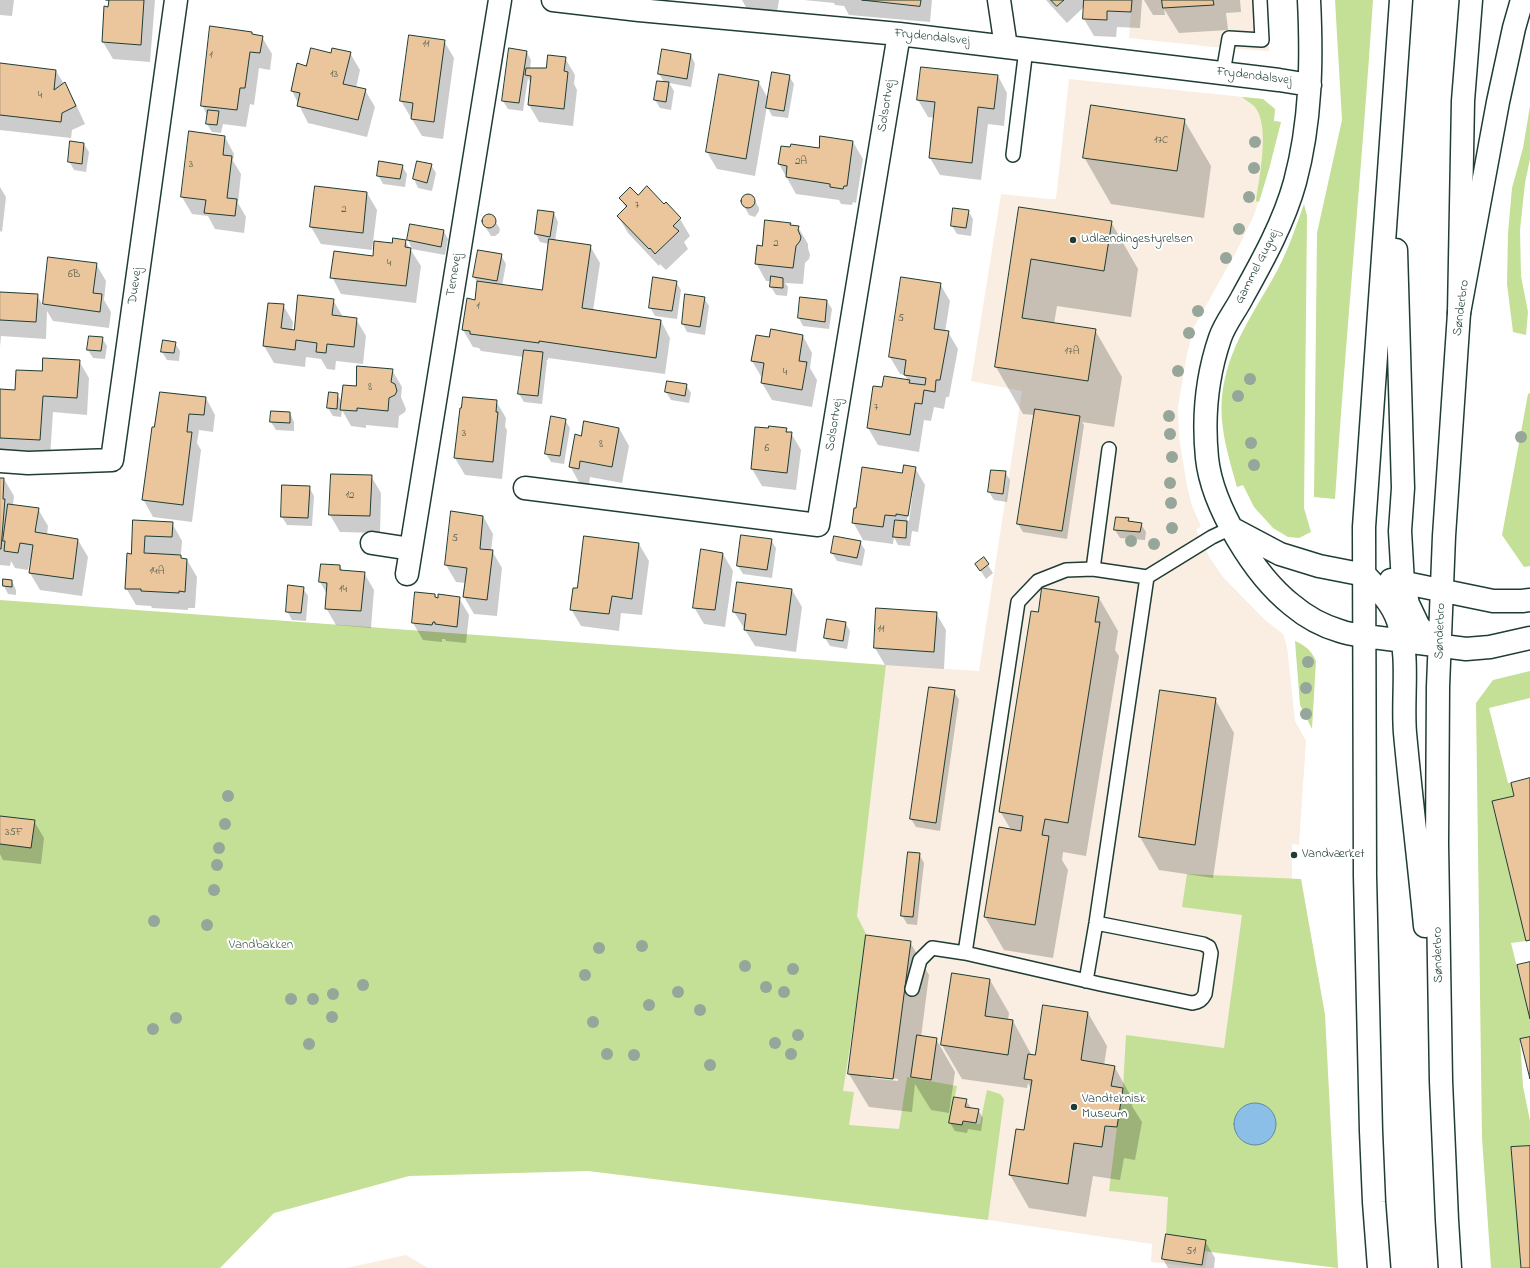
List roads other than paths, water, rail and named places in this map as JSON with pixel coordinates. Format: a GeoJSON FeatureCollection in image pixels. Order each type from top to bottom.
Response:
{"type":"FeatureCollection","features":[{"type":"Feature","properties":{"kind":"main road","name":"Duevej"},"geometry":{"type":"LineString","coordinates":[[0,461],[28,463],[112,460],[167,55],[176,0]]}},
{"type":"Feature","properties":{"kind":"main road","name":"Ternevej"},"geometry":{"type":"LineString","coordinates":[[407,574],[500,0]]}},
{"type":"Feature","properties":{"kind":"main road","name":"Frydendalsvej"},"geometry":{"type":"LineString","coordinates":[[553,0],[639,10],[899,34],[1310,85]]}},
{"type":"Feature","properties":{"kind":"main road"},"geometry":{"type":"LineString","coordinates":[[999,0],[1016,48]]}},
{"type":"Feature","properties":{"kind":"main road","name":"Gammel Gugvej"},"geometry":{"type":"LineString","coordinates":[[1309,0],[1311,46],[1310,85],[1302,154],[1293,190],[1265,256],[1220,336],[1209,381],[1206,424],[1208,460],[1217,495],[1231,528],[1248,556],[1267,581],[1291,604],[1314,619],[1339,631],[1403,642],[1466,649],[1490,647],[1530,638]]}},
{"type":"Feature","properties":{"kind":"main road"},"geometry":{"type":"LineString","coordinates":[[1379,1268],[1371,1130],[1365,876],[1365,519],[1401,0]]}},
{"type":"Feature","properties":{"kind":"main road"},"geometry":{"type":"LineString","coordinates":[[1459,314],[1463,101],[1471,0]]}},
{"type":"Feature","properties":{"kind":"main road","name":"Sønderbro"},"geometry":{"type":"LineString","coordinates":[[1450,1268],[1441,1081],[1437,844],[1442,591],[1459,314],[1498,102],[1514,28],[1522,0]]}},
{"type":"Feature","properties":{"kind":"main road","name":"Solsortvej"},"geometry":{"type":"LineString","coordinates":[[525,488],[818,525],[899,34]]}},
{"type":"Feature","properties":{"kind":"main road"},"geometry":{"type":"LineString","coordinates":[[1392,122],[1403,488],[1400,531],[1403,583],[1408,604],[1420,627],[1440,646]]}},
{"type":"Feature","properties":{"kind":"main road"},"geometry":{"type":"LineString","coordinates":[[1231,528],[1280,554],[1319,566],[1493,601],[1530,600]]}},
{"type":"Feature","properties":{"kind":"main road"},"geometry":{"type":"LineString","coordinates":[[372,543],[411,549]]}},
{"type":"Feature","properties":{"kind":"main road"},"geometry":{"type":"LineString","coordinates":[[1365,575],[1386,598],[1398,620],[1403,642],[1406,682],[1405,731],[1441,1081]]}},
{"type":"Feature","properties":{"kind":"lane"},"geometry":{"type":"LineString","coordinates":[[1223,73],[1229,38],[1262,40],[1260,0]]}},
{"type":"Feature","properties":{"kind":"lane"},"geometry":{"type":"LineString","coordinates":[[1012,155],[1016,48]]}},
{"type":"Feature","properties":{"kind":"lane"},"geometry":{"type":"LineString","coordinates":[[1092,569],[1109,449]]}},
{"type":"Feature","properties":{"kind":"lane"},"geometry":{"type":"LineString","coordinates":[[965,953],[1018,602],[1038,581],[1066,570],[1092,569],[1146,577],[1231,528]]}},
{"type":"Feature","properties":{"kind":"lane"},"geometry":{"type":"LineString","coordinates":[[1086,981],[1096,923],[1146,577]]}},
{"type":"Feature","properties":{"kind":"lane"},"geometry":{"type":"LineString","coordinates":[[912,989],[920,960],[932,948],[965,953],[1086,981],[1192,1003],[1198,1002],[1205,994],[1211,953],[1208,947],[1203,944],[1096,923]]}},
{"type":"Feature","properties":{"kind":"water"},"geometry":{"type":"Polygon","coordinates":[[[1251,1103],[1259,1103],[1267,1106],[1273,1112],[1276,1124],[1273,1136],[1267,1142],[1259,1145],[1251,1145],[1243,1142],[1237,1136],[1234,1128],[1234,1120],[1237,1112],[1243,1106],[1251,1103]]]}},
{"type":"Feature","properties":{"kind":"place","name":"Udlændingestyrelsen"},"geometry":{"type":"Point","coordinates":[1073,240]}},
{"type":"Feature","properties":{"kind":"place","name":"Vandværket"},"geometry":{"type":"Point","coordinates":[1294,855]}},
{"type":"Feature","properties":{"kind":"place","name":"Vandteknisk Museum"},"geometry":{"type":"Point","coordinates":[1074,1107]}},
{"type":"Feature","properties":{"kind":"park label","name":"Vandbakken"},"geometry":{"type":"Point","coordinates":[261,946]}}]}
